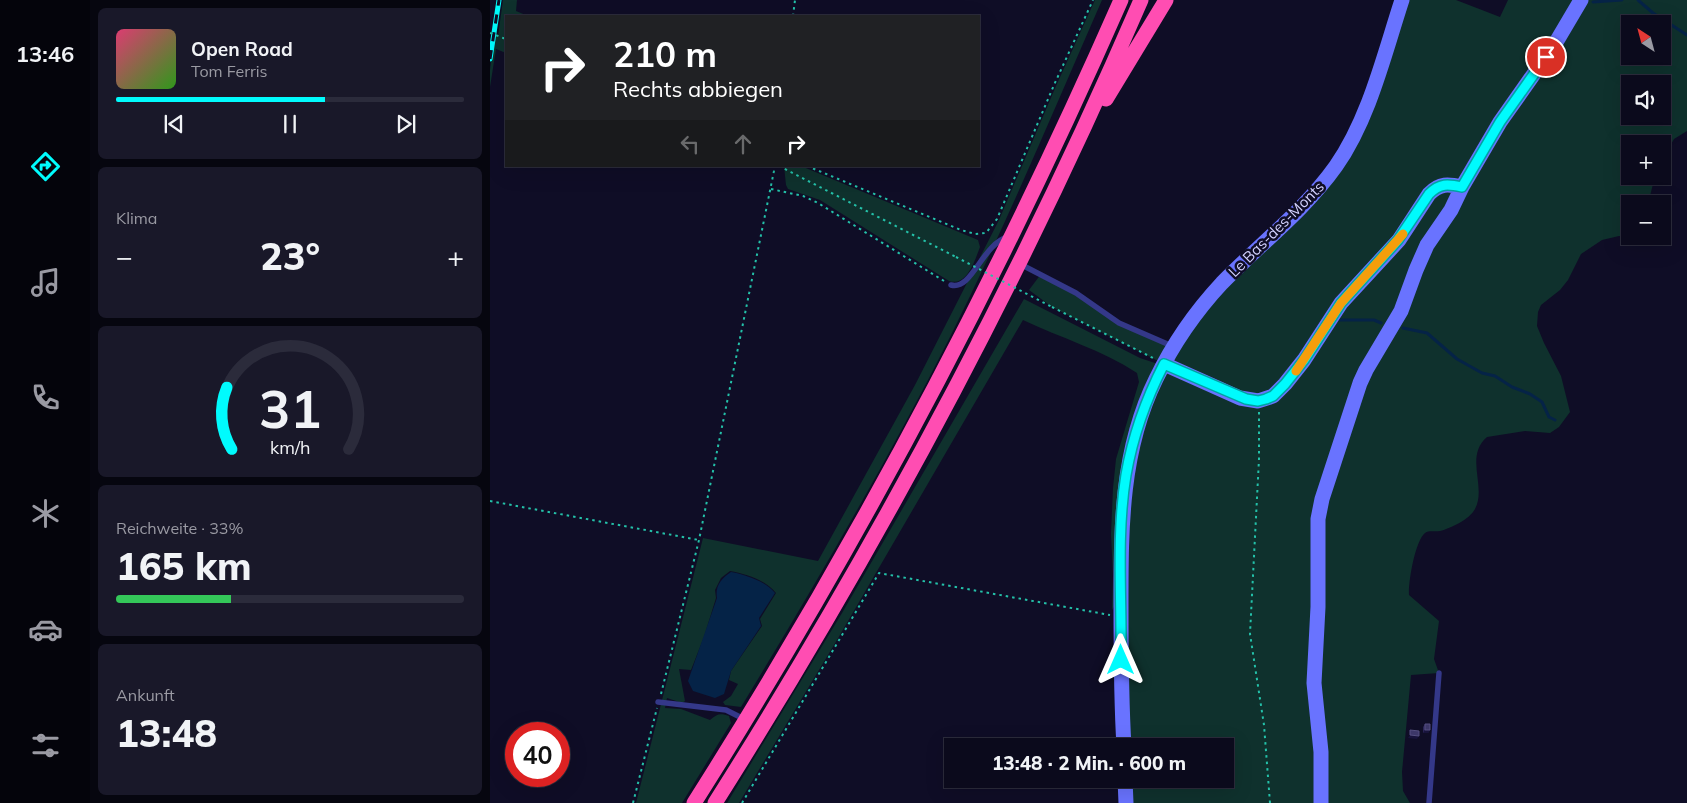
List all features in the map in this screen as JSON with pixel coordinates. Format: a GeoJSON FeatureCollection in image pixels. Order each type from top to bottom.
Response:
{"type":"FeatureCollection","features":[{"type":"Feature","properties":{"kind":"highway"},"geometry":{"type":"LineString","coordinates":[[694,803],[814,608],[947,366],[1064,129],[1121,0]]}},
{"type":"Feature","properties":{"kind":"highway"},"geometry":{"type":"LineString","coordinates":[[716,803],[788,685],[868,547],[948,402],[1019,263],[1141,0]]}},
{"type":"Feature","properties":{"kind":"highway"},"geometry":{"type":"LineString","coordinates":[[1064,169],[1166,0]]}},
{"type":"Feature","properties":{"kind":"street","name":"Le Bas-des-Monts"},"geometry":{"type":"LineString","coordinates":[[1124,738],[1121,673],[1122,526],[1126,476],[1140,418],[1147,399],[1164,364],[1188,325],[1238,268],[1300,209],[1341,159],[1361,120],[1402,0]]}},
{"type":"Feature","properties":{"kind":"street"},"geometry":{"type":"LineString","coordinates":[[1321,803],[1321,752],[1315,703],[1314,668],[1318,607],[1317,536],[1322,499],[1366,370],[1401,311],[1427,245],[1451,210],[1462,187],[1500,122],[1555,44],[1581,0]]}},
{"type":"Feature","properties":{"kind":"street"},"geometry":{"type":"LineString","coordinates":[[1164,364],[1240,398],[1258,401],[1273,396],[1304,360],[1341,303],[1398,240],[1429,194],[1443,184],[1462,187]]}},
{"type":"Feature","properties":{"kind":"street"},"geometry":{"type":"LineString","coordinates":[[1125,788],[1126,803]]}},
{"type":"Feature","properties":{"kind":"lane"},"geometry":{"type":"LineString","coordinates":[[951,285],[959,286],[966,282],[992,246],[998,241],[1012,236]]}},
{"type":"Feature","properties":{"kind":"lane"},"geometry":{"type":"LineString","coordinates":[[1019,263],[1070,290],[1119,322],[1174,347]]}},
{"type":"Feature","properties":{"kind":"lane"},"geometry":{"type":"LineString","coordinates":[[1429,803],[1438,673]]}},
{"type":"Feature","properties":{"kind":"lane"},"geometry":{"type":"LineString","coordinates":[[658,702],[726,710],[746,720]]}},
{"type":"Feature","properties":{"kind":"path"},"geometry":{"type":"LineString","coordinates":[[793,15],[795,0]]}},
{"type":"Feature","properties":{"kind":"path"},"geometry":{"type":"LineString","coordinates":[[809,167],[960,230],[975,234],[986,232],[997,219],[1054,85],[1093,0]]}},
{"type":"Feature","properties":{"kind":"path"},"geometry":{"type":"LineString","coordinates":[[490,33],[505,39]]}},
{"type":"Feature","properties":{"kind":"path"},"geometry":{"type":"LineString","coordinates":[[633,803],[699,540],[776,167]]}},
{"type":"Feature","properties":{"kind":"path"},"geometry":{"type":"LineString","coordinates":[[781,167],[1164,364]]}},
{"type":"Feature","properties":{"kind":"path"},"geometry":{"type":"LineString","coordinates":[[771,189],[803,196],[951,285]]}},
{"type":"Feature","properties":{"kind":"path"},"geometry":{"type":"LineString","coordinates":[[1258,401],[1259,459],[1250,634],[1264,725],[1270,803]]}},
{"type":"Feature","properties":{"kind":"path"},"geometry":{"type":"LineString","coordinates":[[490,502],[699,540]]}},
{"type":"Feature","properties":{"kind":"path"},"geometry":{"type":"LineString","coordinates":[[742,803],[879,573],[1121,617]]}},
{"type":"Feature","properties":{"kind":"green space"},"geometry":{"type":"Polygon","coordinates":[[[503,0],[517,0],[516,11],[526,15],[505,15],[505,53],[496,49],[490,87],[494,35],[498,36],[503,0]]]}},
{"type":"Feature","properties":{"kind":"green space"},"geometry":{"type":"Polygon","coordinates":[[[1095,0],[1102,0],[991,252],[927,382],[850,523],[741,707],[725,705],[723,702],[731,696],[738,684],[729,680],[731,671],[762,626],[760,619],[776,593],[767,584],[743,574],[730,571],[721,578],[715,590],[716,598],[704,637],[691,670],[679,669],[685,701],[682,703],[667,698],[665,708],[681,709],[710,720],[721,714],[726,715],[729,716],[731,723],[682,803],[636,803],[703,538],[818,561],[915,385],[999,220],[1095,0]]]}},
{"type":"Feature","properties":{"kind":"green space"},"geometry":{"type":"Polygon","coordinates":[[[1402,0],[1456,0],[1500,17],[1508,0],[1687,0],[1687,131],[1674,139],[1671,144],[1671,135],[1621,135],[1621,185],[1653,185],[1650,195],[1621,195],[1621,236],[1602,240],[1581,254],[1568,280],[1560,290],[1541,305],[1538,312],[1537,326],[1561,376],[1570,412],[1559,427],[1550,433],[1525,431],[1487,437],[1480,445],[1477,453],[1476,463],[1479,491],[1475,509],[1469,517],[1454,526],[1440,531],[1425,533],[1418,544],[1411,572],[1409,595],[1439,621],[1434,659],[1439,673],[1411,675],[1402,772],[1403,791],[1410,803],[1128,803],[1127,788],[1234,788],[1234,738],[1124,738],[1124,498],[1164,364],[1052,307],[1029,290],[1041,274],[1112,318],[1174,347],[1336,167],[1402,0]]]}},
{"type":"Feature","properties":{"kind":"green space"},"geometry":{"type":"Polygon","coordinates":[[[784,167],[803,167],[978,240],[980,247],[973,265],[965,276],[955,282],[949,281],[820,200],[788,189],[784,167]]]}},
{"type":"Feature","properties":{"kind":"green space"},"geometry":{"type":"Polygon","coordinates":[[[1024,299],[1140,358],[1158,364],[1143,401],[1116,603],[1112,610],[1111,534],[1116,459],[1139,382],[1137,373],[1096,351],[1023,320],[837,640],[739,803],[727,803],[842,613],[1024,299]]]}},
{"type":"Feature","properties":{"kind":"water"},"geometry":{"type":"Polygon","coordinates":[[[731,572],[761,582],[775,593],[759,618],[761,626],[731,671],[724,694],[715,698],[693,691],[688,681],[717,598],[718,586],[731,572]]]}},
{"type":"Feature","properties":{"kind":"building"},"geometry":{"type":"Polygon","coordinates":[[[1425,724],[1430,724],[1430,730],[1425,730],[1425,724]]]}},
{"type":"Feature","properties":{"kind":"building"},"geometry":{"type":"Polygon","coordinates":[[[1410,730],[1419,731],[1419,736],[1410,735],[1410,730]]]}},
{"type":"Feature","properties":{"kind":"waterway"},"geometry":{"type":"LineString","coordinates":[[1593,2],[1622,0]]}},
{"type":"Feature","properties":{"kind":"waterway"},"geometry":{"type":"LineString","coordinates":[[1638,0],[1653,13],[1687,35]]}},
{"type":"Feature","properties":{"kind":"waterway"},"geometry":{"type":"LineString","coordinates":[[1339,320],[1374,320],[1381,323]]}},
{"type":"Feature","properties":{"kind":"waterway"},"geometry":{"type":"LineString","coordinates":[[1403,328],[1427,333],[1457,359],[1482,373],[1495,376],[1512,387],[1530,394],[1542,402],[1549,417],[1555,420]]}},
{"type":"Feature","properties":{"kind":"railway"},"geometry":{"type":"LineString","coordinates":[[490,59],[499,0]]}},
{"type":"Feature","properties":{"kind":"slow traffic"},"geometry":{"type":"LineString","coordinates":[[1296,371],[1353,287],[1403,234]]}},
{"type":"Feature","properties":{"kind":"route"},"geometry":{"type":"LineString","coordinates":[[1121,660],[1121,541],[1126,476],[1140,418],[1164,364],[1240,398],[1258,401],[1273,396],[1280,391],[1304,360],[1353,287],[1398,240],[1429,194],[1443,184],[1462,187],[1500,122],[1546,57]]}}]}
